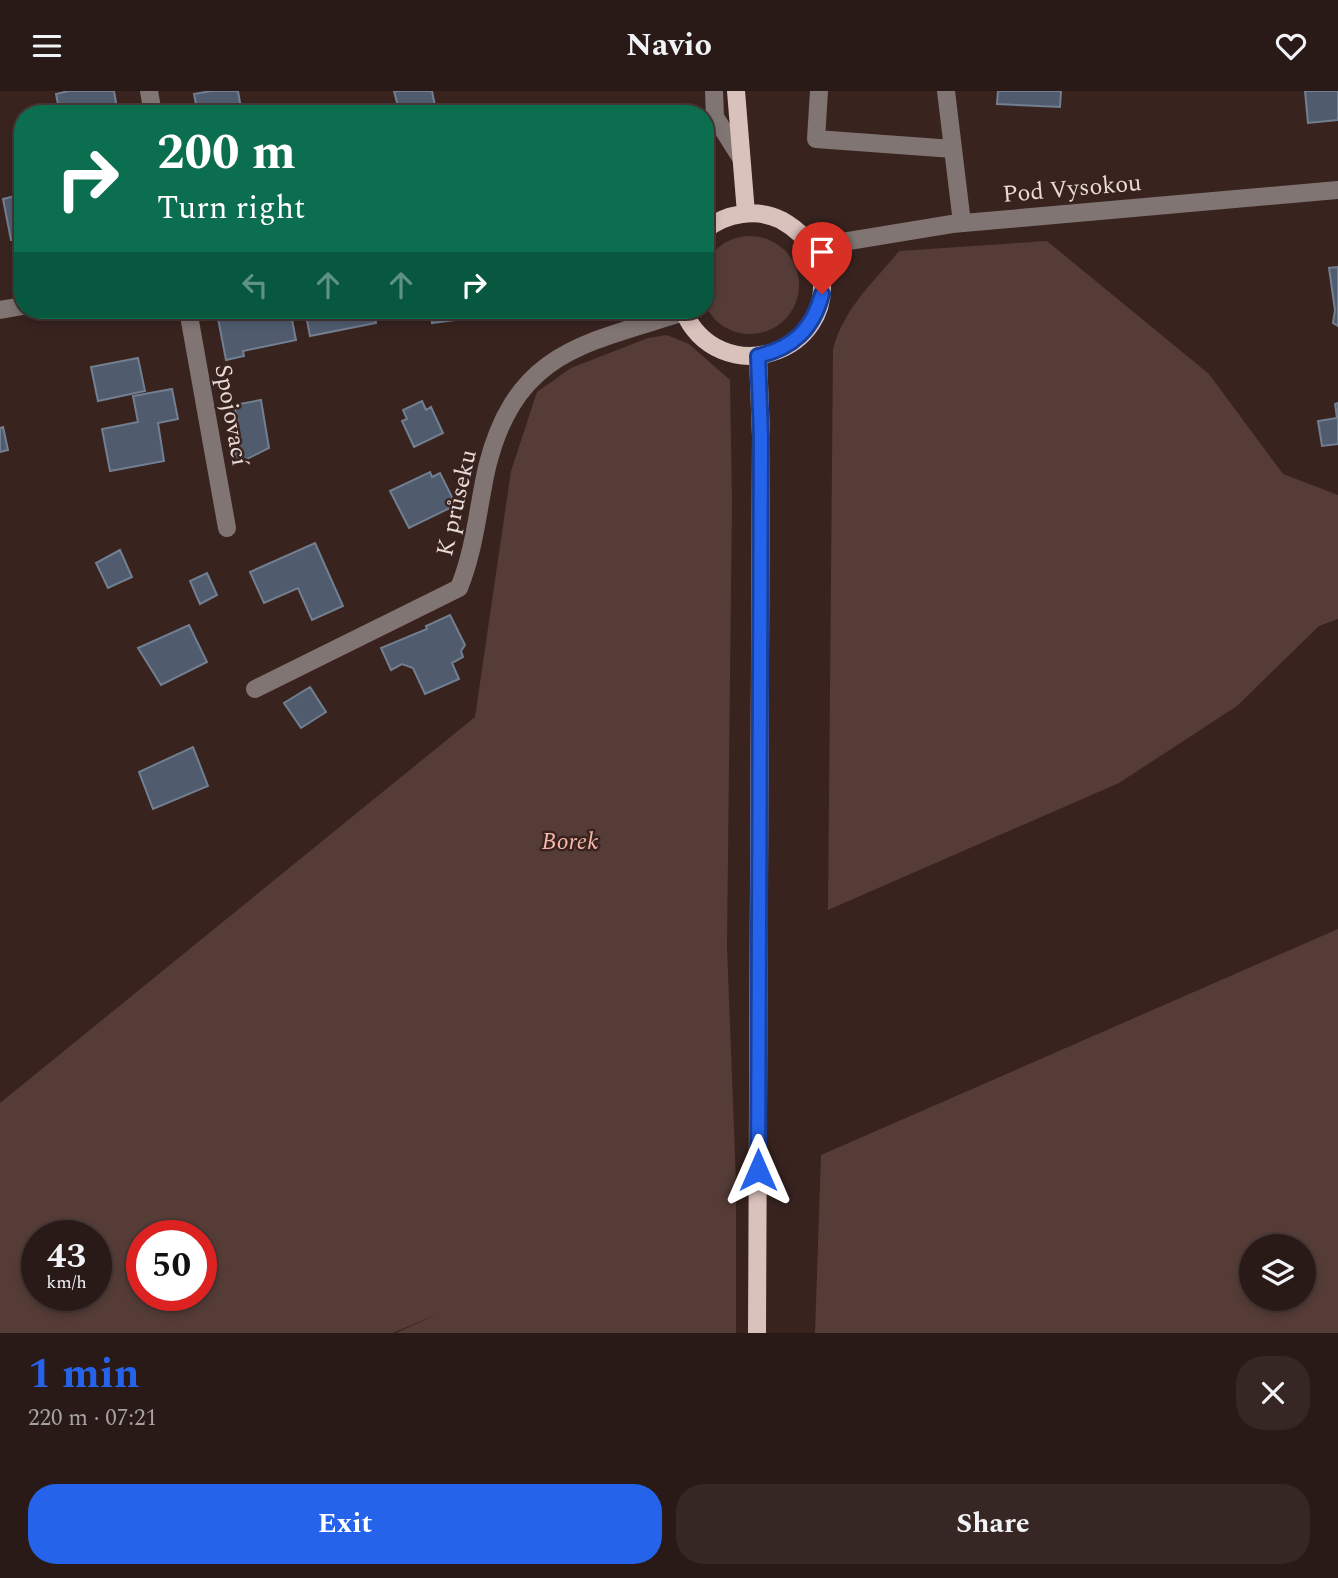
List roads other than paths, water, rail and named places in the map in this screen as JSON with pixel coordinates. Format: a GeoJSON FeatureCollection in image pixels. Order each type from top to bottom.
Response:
{"type":"FeatureCollection","features":[{"type":"Feature","properties":{"kind":"main road"},"geometry":{"type":"LineString","coordinates":[[736,91],[746,213]]}},
{"type":"Feature","properties":{"kind":"main road"},"geometry":{"type":"LineString","coordinates":[[688,319],[691,326],[713,347],[727,353],[758,356],[788,346],[811,324],[818,309],[822,286],[819,262],[812,247],[796,230],[776,218],[746,213],[714,224]]}},
{"type":"Feature","properties":{"kind":"main road"},"geometry":{"type":"LineString","coordinates":[[757,1333],[761,450],[758,356]]}},
{"type":"Feature","properties":{"kind":"street"},"geometry":{"type":"LineString","coordinates":[[714,91],[715,117],[741,158]]}},
{"type":"Feature","properties":{"kind":"street"},"geometry":{"type":"LineString","coordinates":[[819,91],[816,139],[953,149]]}},
{"type":"Feature","properties":{"kind":"street"},"geometry":{"type":"LineString","coordinates":[[946,91],[962,223]]}},
{"type":"Feature","properties":{"kind":"street","name":"Pod Vysokou"},"geometry":{"type":"LineString","coordinates":[[812,247],[962,223],[1338,190]]}},
{"type":"Feature","properties":{"kind":"street","name":"Spojovací"},"geometry":{"type":"LineString","coordinates":[[190,319],[227,528]]}},
{"type":"Feature","properties":{"kind":"street","name":"K průseku"},"geometry":{"type":"LineString","coordinates":[[255,689],[460,588],[467,568],[488,465],[510,404],[538,370],[576,347],[660,319]]}},
{"type":"Feature","properties":{"kind":"park label","name":"Borek"},"geometry":{"type":"Point","coordinates":[570,842]}}]}
